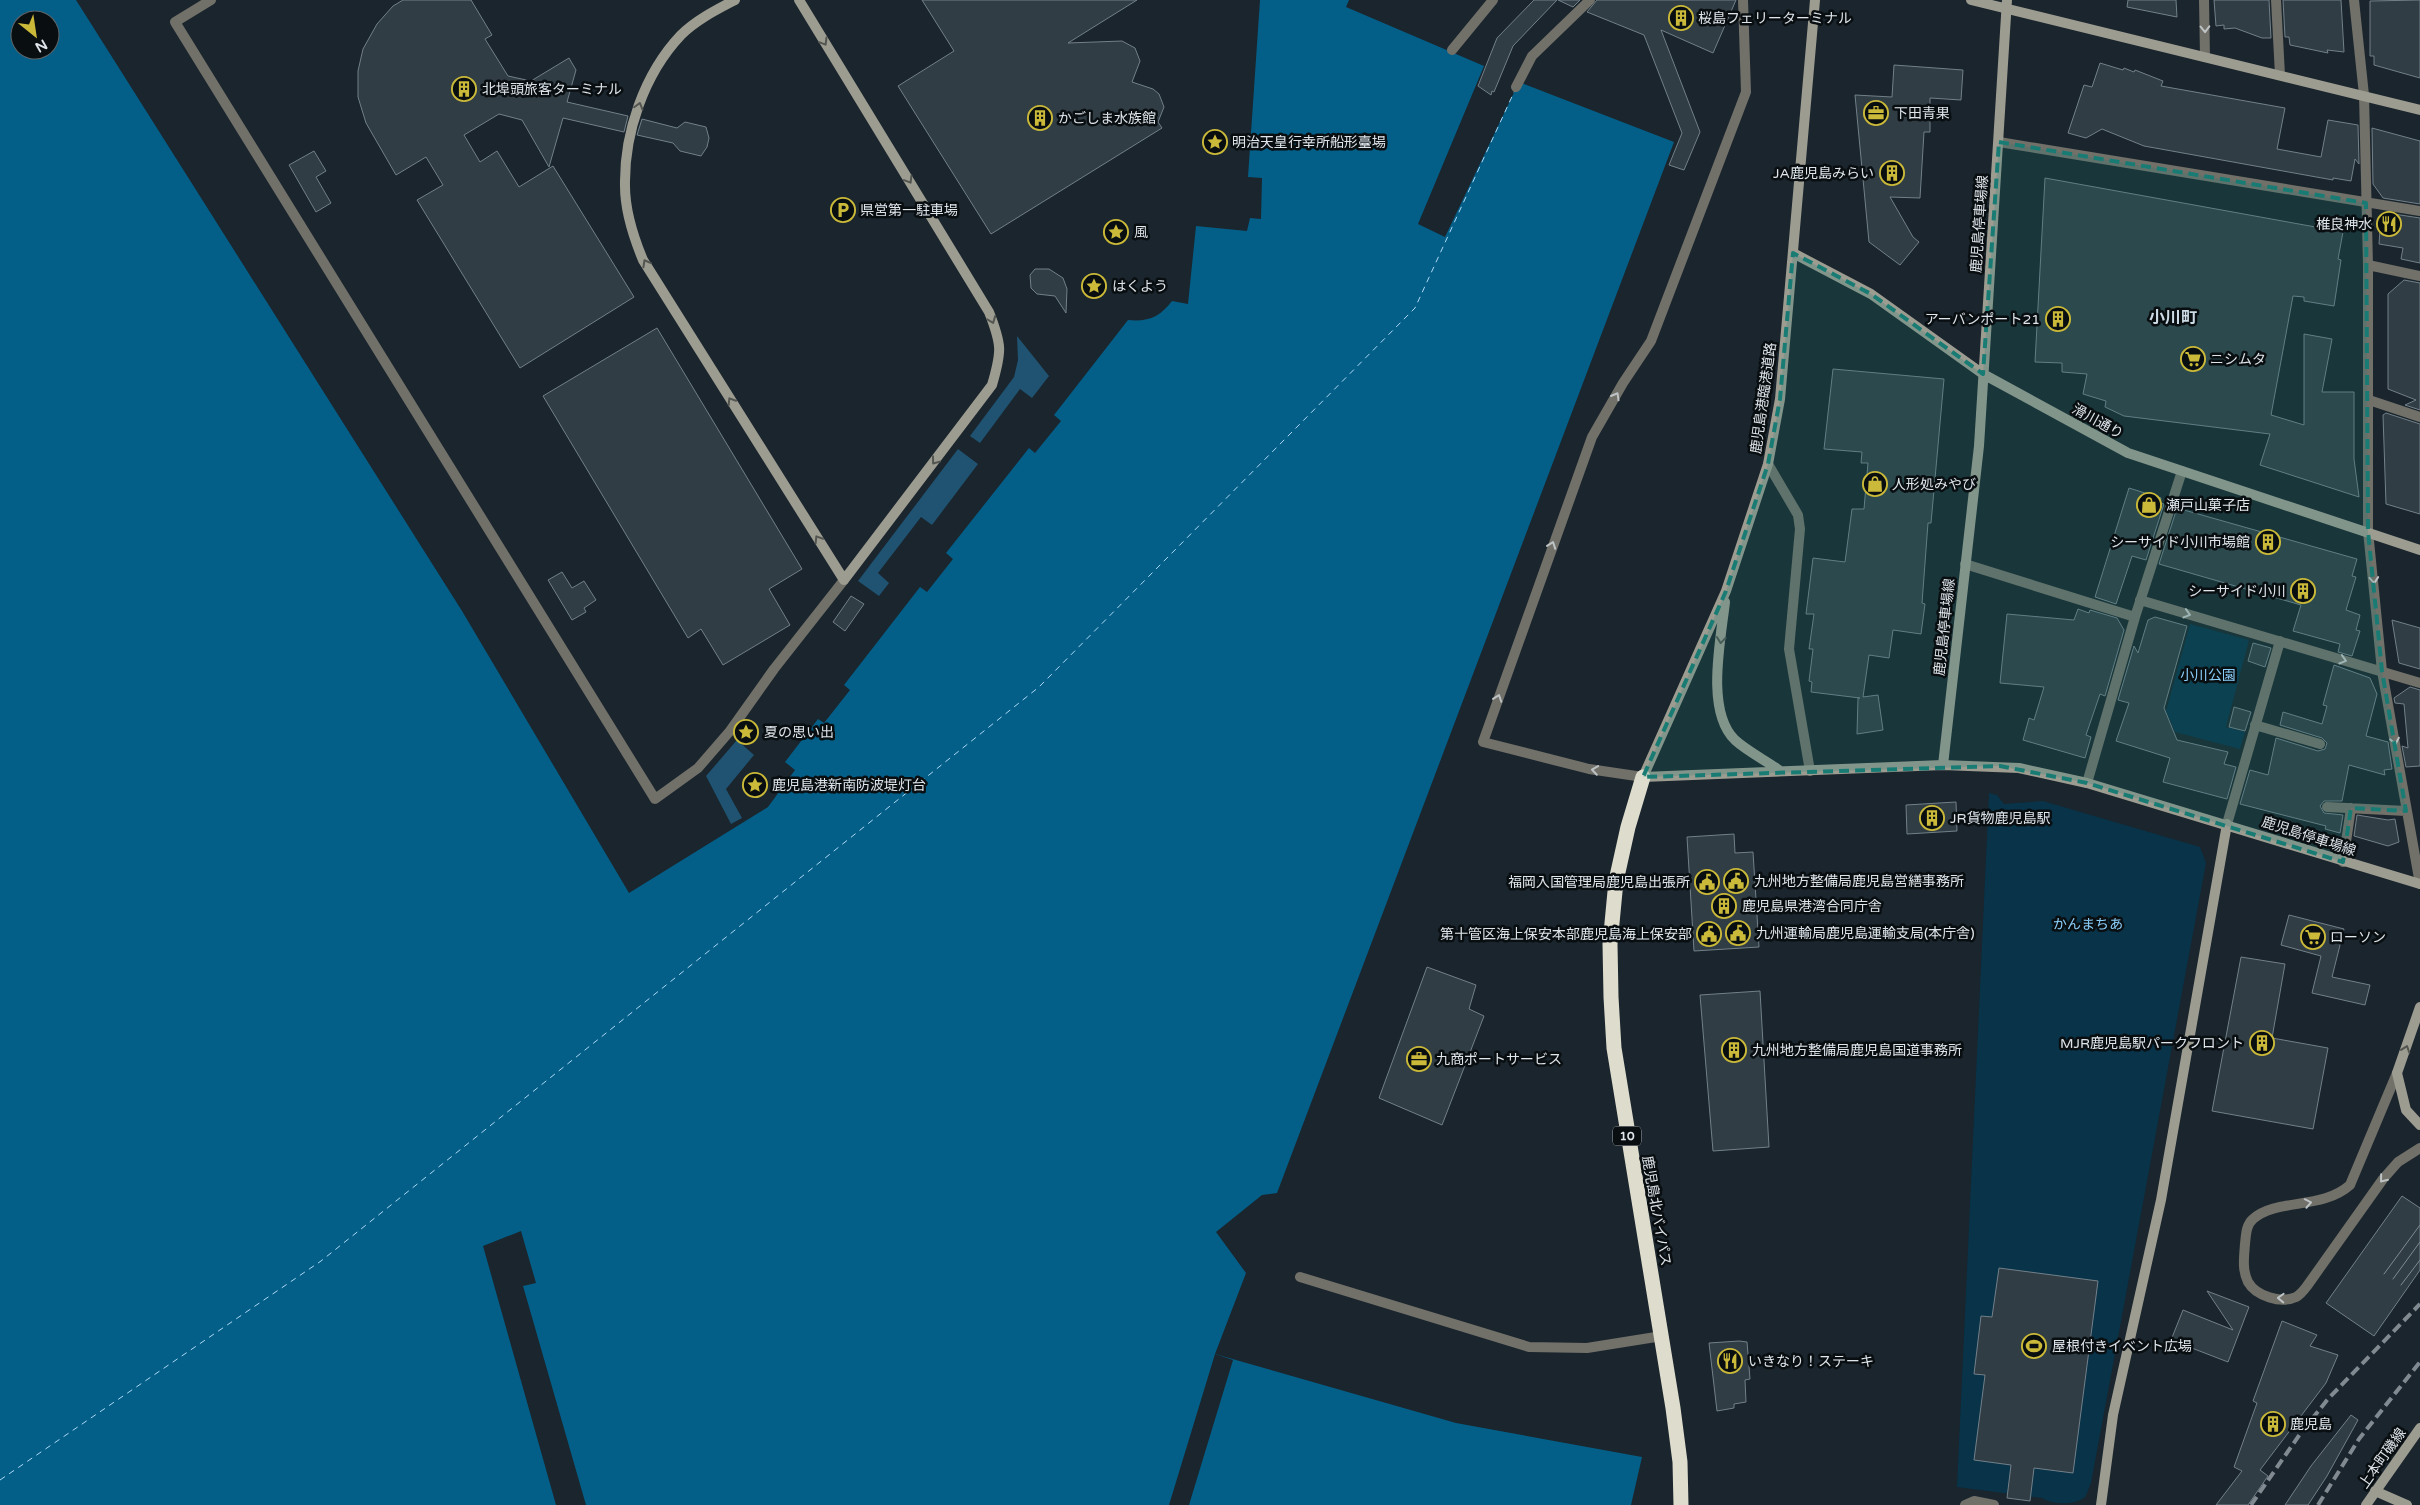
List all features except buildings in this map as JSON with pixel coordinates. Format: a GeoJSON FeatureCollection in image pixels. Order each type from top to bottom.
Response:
{"type":"FeatureCollection","features":[{"type":"Feature","properties":{"kind":"highway","name":"鹿児島北バイパス"},"geometry":{"type":"LineString","coordinates":[[1643,777],[1628,827],[1615,889],[1610,944],[1611,997],[1614,1048],[1662,1336],[1680,1462],[1681,1505]]}},
{"type":"Feature","properties":{"kind":"street"},"geometry":{"type":"LineString","coordinates":[[211,0],[175,22],[655,799],[698,768],[714,750],[992,385],[1000,357],[1000,339],[989,312],[799,0]]}},
{"type":"Feature","properties":{"kind":"street"},"geometry":{"type":"LineString","coordinates":[[735,0],[700,19],[681,36],[655,71],[646,88],[630,139],[624,187],[627,211],[632,232],[643,260],[844,580]]}},
{"type":"Feature","properties":{"kind":"street"},"geometry":{"type":"LineString","coordinates":[[1452,50],[1493,0]]}},
{"type":"Feature","properties":{"kind":"street"},"geometry":{"type":"LineString","coordinates":[[1516,87],[1532,56],[1590,0]]}},
{"type":"Feature","properties":{"kind":"street"},"geometry":{"type":"LineString","coordinates":[[1743,0],[1746,92],[1651,341],[1623,383],[1592,437],[1483,742],[1589,769],[1643,777],[1779,770],[1810,771],[1943,765]]}},
{"type":"Feature","properties":{"kind":"street","name":"鹿児島港臨港道路"},"geometry":{"type":"LineString","coordinates":[[1643,777],[1726,591],[1768,464],[1780,399],[1815,0]]}},
{"type":"Feature","properties":{"kind":"street"},"geometry":{"type":"LineString","coordinates":[[1971,0],[2007,5],[2205,57],[2420,110]]}},
{"type":"Feature","properties":{"kind":"street"},"geometry":{"type":"LineString","coordinates":[[2204,0],[2205,57]]}},
{"type":"Feature","properties":{"kind":"street"},"geometry":{"type":"LineString","coordinates":[[2276,0],[2280,75]]}},
{"type":"Feature","properties":{"kind":"street"},"geometry":{"type":"LineString","coordinates":[[2354,0],[2364,95],[2370,400],[2368,531],[2382,672],[2420,884]]}},
{"type":"Feature","properties":{"kind":"street","name":"鹿児島停車場線"},"geometry":{"type":"LineString","coordinates":[[2007,5],[1979,446],[1943,765],[2019,768],[2087,784],[2227,824],[2343,862],[2420,884]]}},
{"type":"Feature","properties":{"kind":"street"},"geometry":{"type":"LineString","coordinates":[[1999,142],[2420,211]]}},
{"type":"Feature","properties":{"kind":"street","name":"滑川通り"},"geometry":{"type":"LineString","coordinates":[[1793,253],[1871,294],[1983,374],[2128,453],[2368,531],[2420,550]]}},
{"type":"Feature","properties":{"kind":"street"},"geometry":{"type":"LineString","coordinates":[[2368,265],[2420,276]]}},
{"type":"Feature","properties":{"kind":"street"},"geometry":{"type":"LineString","coordinates":[[2370,400],[2420,417]]}},
{"type":"Feature","properties":{"kind":"street"},"geometry":{"type":"LineString","coordinates":[[1768,464],[1798,515],[1800,529],[1789,649],[1810,771]]}},
{"type":"Feature","properties":{"kind":"street"},"geometry":{"type":"LineString","coordinates":[[2087,784],[2140,600],[2182,471]]}},
{"type":"Feature","properties":{"kind":"street"},"geometry":{"type":"LineString","coordinates":[[1965,564],[2135,617]]}},
{"type":"Feature","properties":{"kind":"street"},"geometry":{"type":"LineString","coordinates":[[1726,591],[1717,671],[1719,703],[1723,725],[1735,739],[1779,770]]}},
{"type":"Feature","properties":{"kind":"street"},"geometry":{"type":"LineString","coordinates":[[2140,600],[2420,683]]}},
{"type":"Feature","properties":{"kind":"street"},"geometry":{"type":"LineString","coordinates":[[2101,1505],[2113,1415],[2161,1200],[2227,824],[2280,641]]}},
{"type":"Feature","properties":{"kind":"street"},"geometry":{"type":"LineString","coordinates":[[2255,725],[2320,744]]}},
{"type":"Feature","properties":{"kind":"street"},"geometry":{"type":"LineString","coordinates":[[2327,807],[2406,811]]}},
{"type":"Feature","properties":{"kind":"street"},"geometry":{"type":"LineString","coordinates":[[2343,862],[2350,808]]}},
{"type":"Feature","properties":{"kind":"street"},"geometry":{"type":"LineString","coordinates":[[2420,1008],[2398,1073],[2350,1186],[2328,1199],[2277,1209],[2252,1220],[2246,1229],[2243,1265],[2249,1284],[2255,1290],[2274,1299],[2287,1300],[2297,1296],[2307,1286],[2383,1179],[2398,1162],[2420,1148]]}},
{"type":"Feature","properties":{"kind":"street"},"geometry":{"type":"LineString","coordinates":[[2398,1073],[2406,1110],[2420,1125]]}},
{"type":"Feature","properties":{"kind":"street"},"geometry":{"type":"LineString","coordinates":[[1300,1277],[1529,1347],[1587,1348],[1662,1336]]}},
{"type":"Feature","properties":{"kind":"street","name":"上本町磯線"},"geometry":{"type":"LineString","coordinates":[[2366,1505],[2420,1428]]}},
{"type":"Feature","properties":{"kind":"street"},"geometry":{"type":"LineString","coordinates":[[2375,1491],[2407,1505]]}},
{"type":"Feature","properties":{"kind":"street"},"geometry":{"type":"LineString","coordinates":[[1965,1505],[1974,1501],[1994,1505]]}},
{"type":"Feature","properties":{"kind":"highlighted area"},"geometry":{"type":"Polygon","coordinates":[[[1999,142],[2366,203],[2368,531],[2382,671],[2406,811],[2351,808],[2343,862],[2087,783],[2000,766],[1643,777],[1726,591],[1768,464],[1780,399],[1793,253],[1871,294],[1983,374],[1999,142]]]}},
{"type":"Feature","properties":{"kind":"green space","name":"小川公園"},"geometry":{"type":"Polygon","coordinates":[[[2190,624],[2249,640],[2226,727],[2245,732],[2240,749],[2175,732],[2166,711],[2190,624]]]}},
{"type":"Feature","properties":{"kind":"green space","name":"かんまちあ"},"geometry":{"type":"Polygon","coordinates":[[[1989,793],[1997,795],[2004,804],[2043,801],[2200,847],[2206,863],[2091,1483],[2084,1498],[2069,1503],[2057,1503],[2042,1498],[1957,1487],[1989,793]]]}},
{"type":"Feature","properties":{"kind":"shaded area"},"geometry":{"type":"Polygon","coordinates":[[[0,0],[76,0],[462,611],[629,893],[768,807],[795,770],[785,762],[818,719],[824,723],[850,690],[844,685],[920,587],[927,592],[953,559],[946,553],[1029,448],[1035,453],[1061,421],[1054,415],[1128,320],[1148,319],[1158,315],[1172,301],[1188,304],[1196,226],[1247,231],[1250,218],[1261,219],[1262,178],[1248,177],[1260,0],[1349,0],[1346,7],[1484,66],[1418,224],[1445,237],[1519,82],[1674,142],[1277,1193],[1262,1195],[1216,1232],[1246,1273],[1215,1354],[1456,1423],[1642,1457],[1631,1505],[0,1505],[0,0]]]}},
{"type":"Feature","properties":{"kind":"shaded area"},"geometry":{"type":"Polygon","coordinates":[[[1017,336],[1049,376],[1032,398],[1020,389],[980,443],[970,436],[1014,377],[1018,360],[1017,336]]]}},
{"type":"Feature","properties":{"kind":"shaded area"},"geometry":{"type":"Polygon","coordinates":[[[958,449],[978,464],[932,525],[921,517],[878,573],[889,583],[879,596],[858,581],[958,449]]]}},
{"type":"Feature","properties":{"kind":"shaded area"},"geometry":{"type":"Polygon","coordinates":[[[737,740],[754,755],[726,789],[742,818],[731,824],[706,776],[737,740]]]}},
{"type":"Feature","properties":{"kind":"pier"},"geometry":{"type":"Polygon","coordinates":[[[521,1231],[536,1283],[523,1286],[586,1505],[556,1505],[483,1246],[521,1231]]]}},
{"type":"Feature","properties":{"kind":"pier"},"geometry":{"type":"Polygon","coordinates":[[[1215,1354],[1233,1360],[1189,1505],[1169,1505],[1215,1354]]]}},
{"type":"Feature","properties":{"kind":"ferry route"},"geometry":{"type":"LineString","coordinates":[[0,1480],[321,1261],[1039,687],[1415,308],[1515,90]]}},
{"type":"Feature","properties":{"kind":"tram line"},"geometry":{"type":"LineString","coordinates":[[2384,1274],[2420,1225]]}},
{"type":"Feature","properties":{"kind":"tram line"},"geometry":{"type":"LineString","coordinates":[[2393,1279],[2420,1242]]}},
{"type":"Feature","properties":{"kind":"tram line"},"geometry":{"type":"LineString","coordinates":[[2401,1285],[2420,1260]]}},
{"type":"Feature","properties":{"kind":"railway"},"geometry":{"type":"LineString","coordinates":[[2251,1505],[2300,1434],[2328,1399],[2420,1304]]}},
{"type":"Feature","properties":{"kind":"railway"},"geometry":{"type":"LineString","coordinates":[[2318,1505],[2359,1439],[2420,1362]]}},
{"type":"Feature","properties":{"kind":"place","name":"桜島フェリーターミナル"},"geometry":{"type":"Point","coordinates":[1681,18]}},
{"type":"Feature","properties":{"kind":"place","name":"北埠頭旅客ターミナル"},"geometry":{"type":"Point","coordinates":[464,89]}},
{"type":"Feature","properties":{"kind":"place","name":"下田青果"},"geometry":{"type":"Point","coordinates":[1876,113]}},
{"type":"Feature","properties":{"kind":"place","name":"かごしま水族館"},"geometry":{"type":"Point","coordinates":[1040,118]}},
{"type":"Feature","properties":{"kind":"place","name":"明治天皇行幸所船形臺場"},"geometry":{"type":"Point","coordinates":[1215,142]}},
{"type":"Feature","properties":{"kind":"place","name":"JA鹿児島みらい"},"geometry":{"type":"Point","coordinates":[1892,173]}},
{"type":"Feature","properties":{"kind":"place","name":"県営第一駐車場"},"geometry":{"type":"Point","coordinates":[843,210]}},
{"type":"Feature","properties":{"kind":"place","name":"椎良神水"},"geometry":{"type":"Point","coordinates":[2389,224]}},
{"type":"Feature","properties":{"kind":"place","name":"風"},"geometry":{"type":"Point","coordinates":[1116,232]}},
{"type":"Feature","properties":{"kind":"place","name":"はくよう"},"geometry":{"type":"Point","coordinates":[1094,286]}},
{"type":"Feature","properties":{"kind":"place","name":"アーバンポート21"},"geometry":{"type":"Point","coordinates":[2058,319]}},
{"type":"Feature","properties":{"kind":"place","name":"ニシムタ"},"geometry":{"type":"Point","coordinates":[2193,359]}},
{"type":"Feature","properties":{"kind":"place","name":"人形処みやび"},"geometry":{"type":"Point","coordinates":[1875,484]}},
{"type":"Feature","properties":{"kind":"place","name":"瀬戸山菓子店"},"geometry":{"type":"Point","coordinates":[2149,505]}},
{"type":"Feature","properties":{"kind":"place","name":"シーサイド小川市場館"},"geometry":{"type":"Point","coordinates":[2268,542]}},
{"type":"Feature","properties":{"kind":"place","name":"シーサイド小川"},"geometry":{"type":"Point","coordinates":[2303,591]}},
{"type":"Feature","properties":{"kind":"place","name":"夏の思い出"},"geometry":{"type":"Point","coordinates":[746,732]}},
{"type":"Feature","properties":{"kind":"place","name":"鹿児島港新南防波堤灯台"},"geometry":{"type":"Point","coordinates":[755,785]}},
{"type":"Feature","properties":{"kind":"place","name":"JR貨物鹿児島駅"},"geometry":{"type":"Point","coordinates":[1932,818]}},
{"type":"Feature","properties":{"kind":"place","name":"九州地方整備局鹿児島営繕事務所"},"geometry":{"type":"Point","coordinates":[1736,881]}},
{"type":"Feature","properties":{"kind":"place","name":"福岡入国管理局鹿児島出張所"},"geometry":{"type":"Point","coordinates":[1707,882]}},
{"type":"Feature","properties":{"kind":"place","name":"鹿児島県港湾合同庁舎"},"geometry":{"type":"Point","coordinates":[1724,906]}},
{"type":"Feature","properties":{"kind":"place","name":"九州運輸局鹿児島運輸支局(本庁舎)"},"geometry":{"type":"Point","coordinates":[1738,933]}},
{"type":"Feature","properties":{"kind":"place","name":"第十管区海上保安本部鹿児島海上保安部"},"geometry":{"type":"Point","coordinates":[1709,934]}},
{"type":"Feature","properties":{"kind":"place","name":"ローソン"},"geometry":{"type":"Point","coordinates":[2313,937]}},
{"type":"Feature","properties":{"kind":"place","name":"MJR鹿児島駅パークフロント"},"geometry":{"type":"Point","coordinates":[2262,1043]}},
{"type":"Feature","properties":{"kind":"place","name":"九州地方整備局鹿児島国道事務所"},"geometry":{"type":"Point","coordinates":[1734,1050]}},
{"type":"Feature","properties":{"kind":"place","name":"九商ポートサービス"},"geometry":{"type":"Point","coordinates":[1419,1059]}},
{"type":"Feature","properties":{"kind":"place","name":"屋根付きイベント広場"},"geometry":{"type":"Point","coordinates":[2034,1346]}},
{"type":"Feature","properties":{"kind":"place","name":"いきなり！ステーキ"},"geometry":{"type":"Point","coordinates":[1730,1361]}},
{"type":"Feature","properties":{"kind":"place","name":"鹿児島"},"geometry":{"type":"Point","coordinates":[2273,1424]}},
{"type":"Feature","properties":{"kind":"district","name":"小川町"},"geometry":{"type":"Point","coordinates":[2173,317]}}]}
